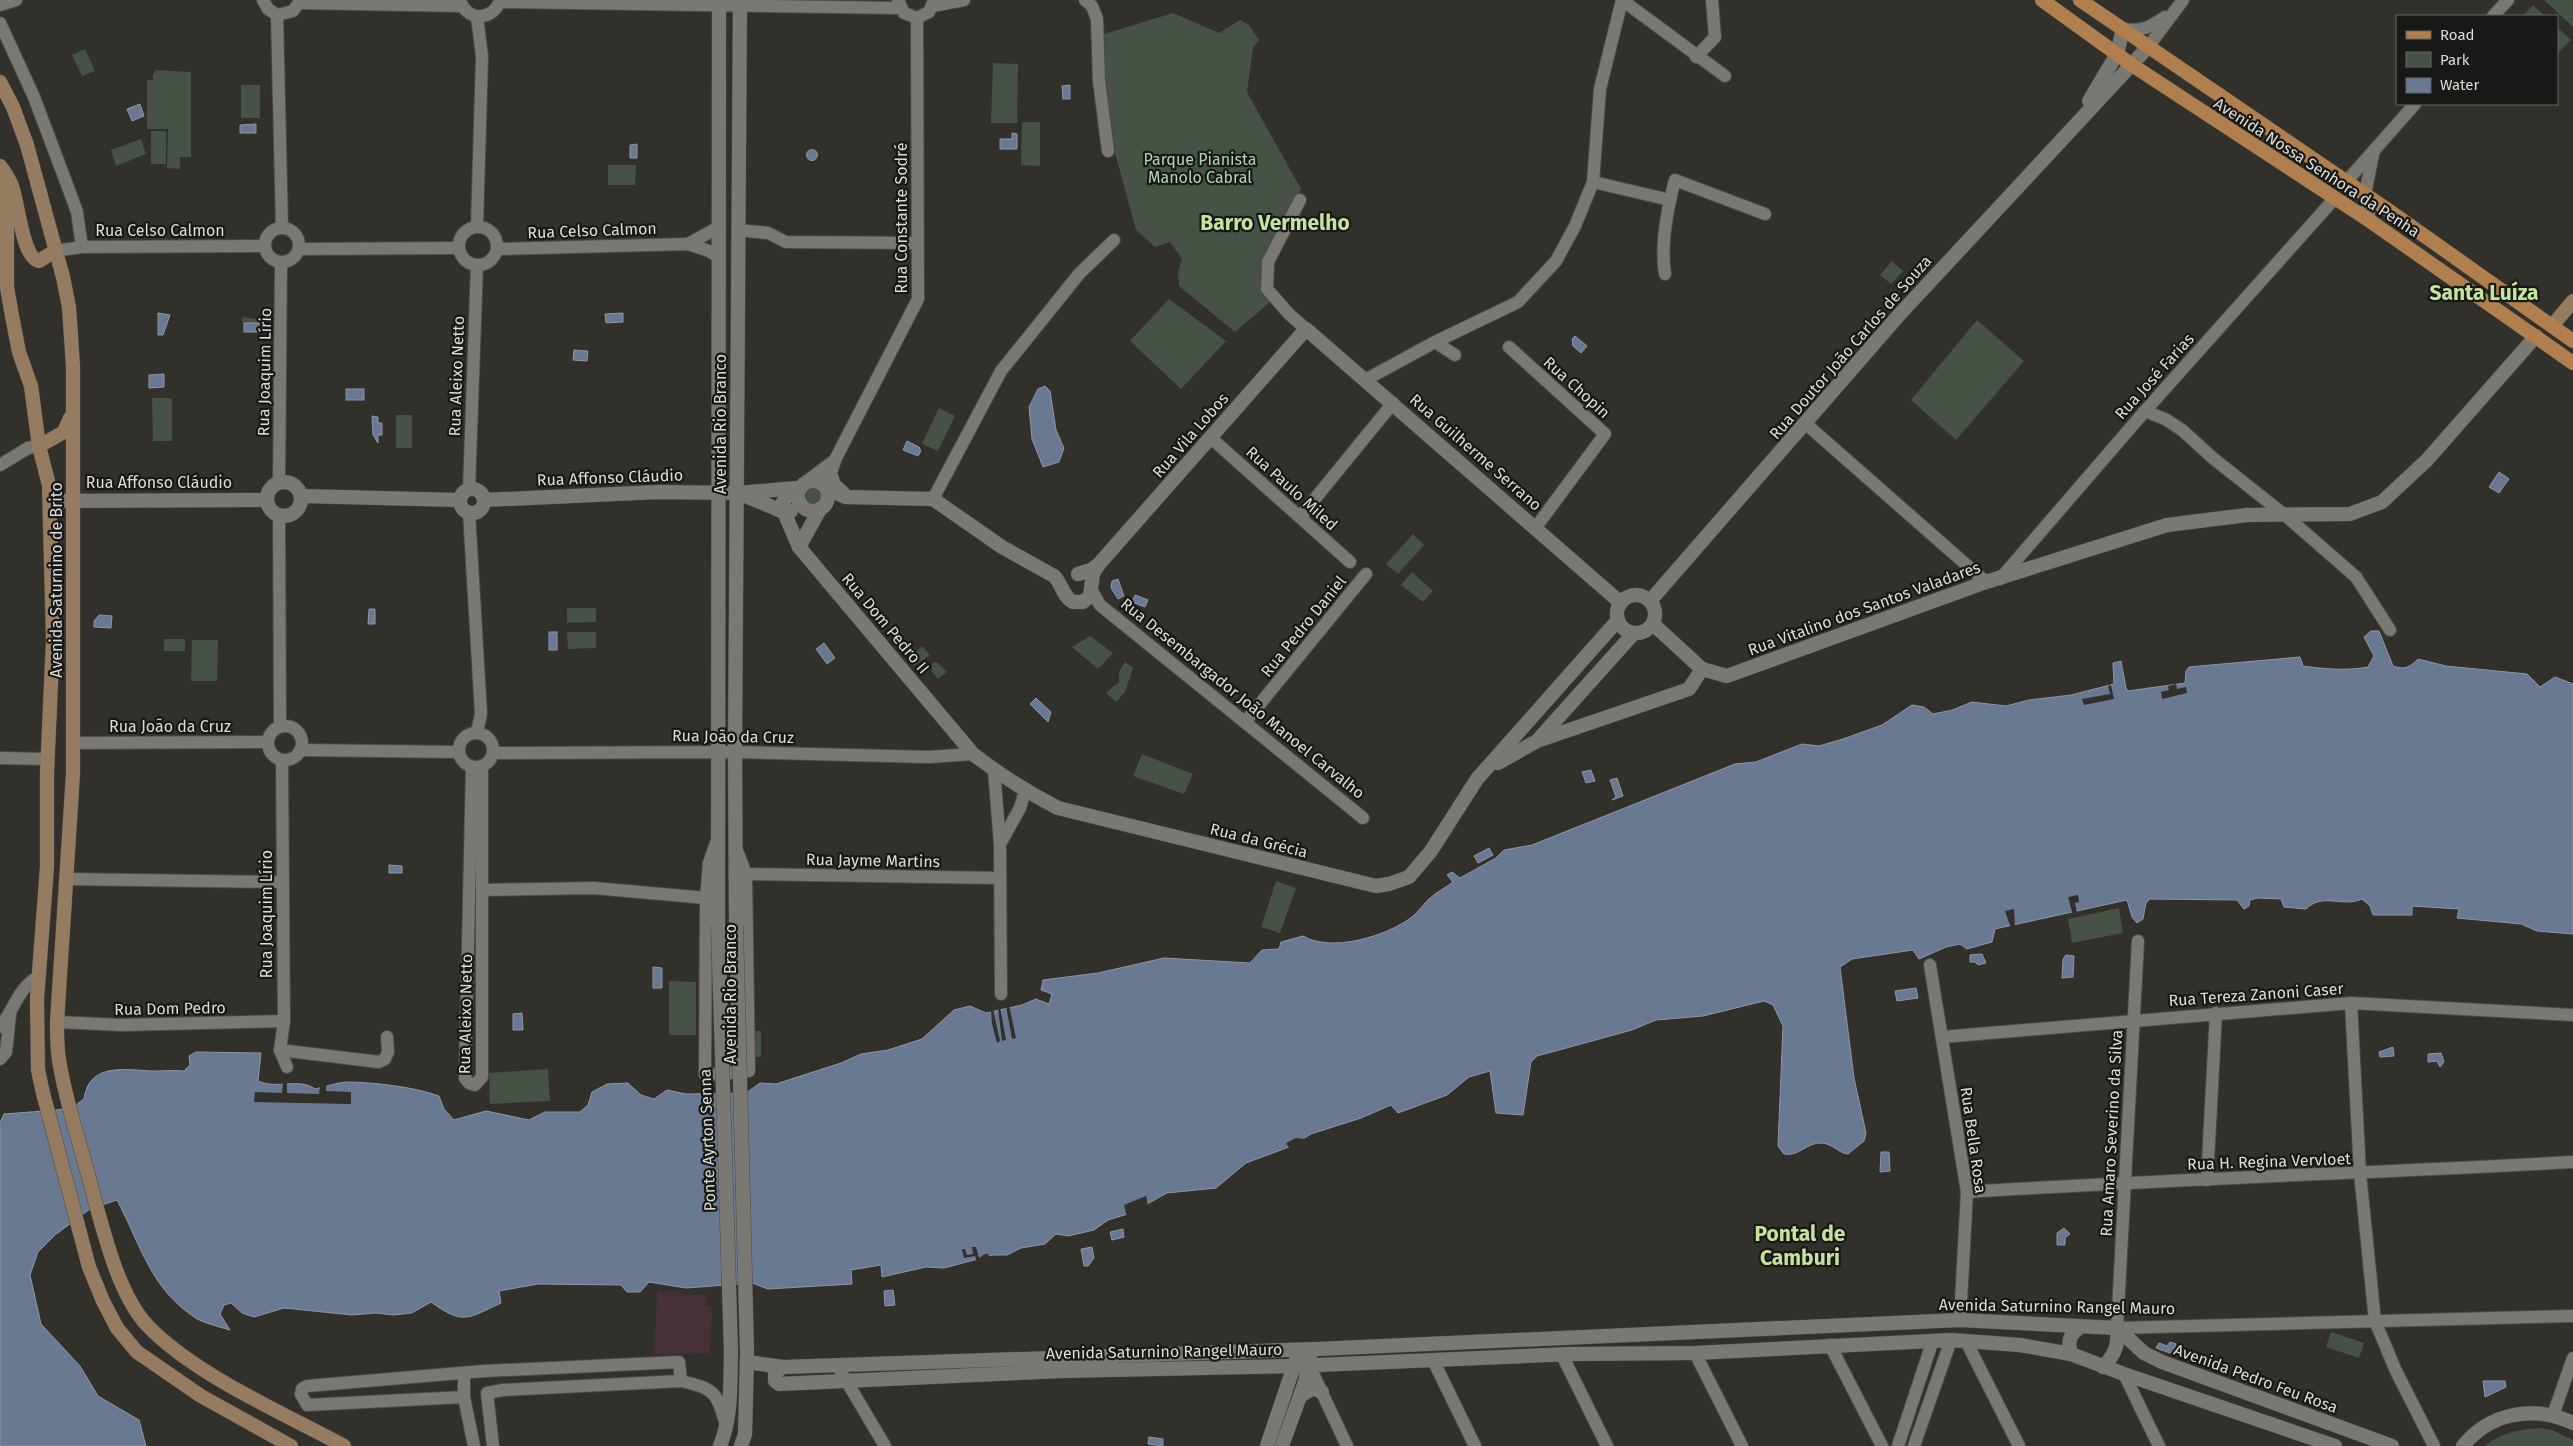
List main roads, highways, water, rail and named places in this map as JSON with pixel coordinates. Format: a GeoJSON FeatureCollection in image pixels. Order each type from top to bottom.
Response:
{"type":"FeatureCollection","features":[{"type":"Feature","properties":{"kind":"main road","name":"Avenida Nossa Senhora da Penha"},"geometry":{"type":"LineString","coordinates":[[2042,0],[2132,66],[2370,221],[2573,362]]}},
{"type":"Feature","properties":{"kind":"main road","name":"Avenida Nossa Senhora da Penha"},"geometry":{"type":"LineString","coordinates":[[2080,0],[2365,194],[2573,340]]}},
{"type":"Feature","properties":{"kind":"main road","name":"Avenida Saturnino de Brito"},"geometry":{"type":"LineString","coordinates":[[0,82],[13,107],[27,145],[55,251],[69,307],[73,366],[72,409],[75,500],[73,743],[57,1022],[58,1058],[64,1089],[104,1230],[128,1298],[146,1324],[168,1344],[224,1381],[344,1446]]}},
{"type":"Feature","properties":{"kind":"main road"},"geometry":{"type":"LineString","coordinates":[[0,166],[13,187],[22,231],[31,256],[39,261],[55,251]]}},
{"type":"Feature","properties":{"kind":"main road","name":"Avenida Saturnino de Brito"},"geometry":{"type":"LineString","coordinates":[[0,180],[6,219],[8,294],[19,352],[31,386],[39,446],[49,485],[50,501],[53,640],[46,867],[38,977],[38,1070],[43,1093],[89,1267],[110,1316],[137,1352],[201,1396],[291,1446]]}},
{"type":"Feature","properties":{"kind":"main road"},"geometry":{"type":"LineString","coordinates":[[2335,198],[2346,182]]}},
{"type":"Feature","properties":{"kind":"main road"},"geometry":{"type":"LineString","coordinates":[[2536,336],[2552,326],[2573,301]]}},
{"type":"Feature","properties":{"kind":"main road"},"geometry":{"type":"LineString","coordinates":[[2552,326],[2552,338],[2560,354]]}},
{"type":"Feature","properties":{"kind":"main road"},"geometry":{"type":"LineString","coordinates":[[39,446],[64,432],[69,423],[72,409]]}},
{"type":"Feature","properties":{"kind":"main road"},"geometry":{"type":"LineString","coordinates":[[50,698],[57,738],[62,742],[73,743]]}},
{"type":"Feature","properties":{"kind":"water"},"geometry":{"type":"Polygon","coordinates":[[[1070,85],[1070,99],[1063,99],[1062,86],[1070,85]]]}},
{"type":"Feature","properties":{"kind":"water"},"geometry":{"type":"Polygon","coordinates":[[[140,104],[144,116],[132,121],[127,109],[140,104]]]}},
{"type":"Feature","properties":{"kind":"water"},"geometry":{"type":"Polygon","coordinates":[[[256,124],[256,133],[240,133],[240,125],[256,124]]]}},
{"type":"Feature","properties":{"kind":"water"},"geometry":{"type":"Polygon","coordinates":[[[1012,133],[1017,134],[1017,149],[1000,149],[1000,139],[1012,139],[1012,133]]]}},
{"type":"Feature","properties":{"kind":"water"},"geometry":{"type":"Polygon","coordinates":[[[637,144],[637,158],[630,158],[630,145],[637,144]]]}},
{"type":"Feature","properties":{"kind":"water"},"geometry":{"type":"Polygon","coordinates":[[[812,149],[818,155],[812,161],[806,155],[812,149]]]}},
{"type":"Feature","properties":{"kind":"water"},"geometry":{"type":"Polygon","coordinates":[[[158,313],[170,315],[163,335],[158,335],[158,313]]]}},
{"type":"Feature","properties":{"kind":"water"},"geometry":{"type":"Polygon","coordinates":[[[623,313],[623,322],[606,323],[605,314],[623,313]]]}},
{"type":"Feature","properties":{"kind":"water"},"geometry":{"type":"Polygon","coordinates":[[[244,323],[259,323],[259,332],[244,332],[244,323]]]}},
{"type":"Feature","properties":{"kind":"water"},"geometry":{"type":"Polygon","coordinates":[[[1575,336],[1587,346],[1581,353],[1573,346],[1572,339],[1575,336]]]}},
{"type":"Feature","properties":{"kind":"water"},"geometry":{"type":"Polygon","coordinates":[[[574,350],[588,351],[587,361],[573,360],[574,350]]]}},
{"type":"Feature","properties":{"kind":"water"},"geometry":{"type":"Polygon","coordinates":[[[164,374],[164,387],[149,388],[149,375],[164,374]]]}},
{"type":"Feature","properties":{"kind":"water"},"geometry":{"type":"Polygon","coordinates":[[[1045,386],[1050,391],[1056,430],[1064,448],[1059,462],[1043,467],[1032,439],[1029,407],[1038,389],[1045,386]]]}},
{"type":"Feature","properties":{"kind":"water"},"geometry":{"type":"Polygon","coordinates":[[[346,389],[364,389],[364,400],[346,400],[346,389]]]}},
{"type":"Feature","properties":{"kind":"water"},"geometry":{"type":"Polygon","coordinates":[[[372,416],[378,417],[378,423],[382,423],[382,435],[378,435],[378,443],[373,435],[372,416]]]}},
{"type":"Feature","properties":{"kind":"water"},"geometry":{"type":"Polygon","coordinates":[[[907,441],[919,447],[921,451],[918,456],[903,450],[907,441]]]}},
{"type":"Feature","properties":{"kind":"water"},"geometry":{"type":"Polygon","coordinates":[[[2499,472],[2509,479],[2499,493],[2489,487],[2499,472]]]}},
{"type":"Feature","properties":{"kind":"water"},"geometry":{"type":"Polygon","coordinates":[[[1118,579],[1124,596],[1118,599],[1111,588],[1112,581],[1118,579]]]}},
{"type":"Feature","properties":{"kind":"water"},"geometry":{"type":"Polygon","coordinates":[[[1135,595],[1148,600],[1145,607],[1132,602],[1135,595]]]}},
{"type":"Feature","properties":{"kind":"water"},"geometry":{"type":"Polygon","coordinates":[[[369,609],[375,609],[375,624],[368,624],[369,609]]]}},
{"type":"Feature","properties":{"kind":"water"},"geometry":{"type":"Polygon","coordinates":[[[99,615],[112,616],[111,628],[94,627],[94,621],[99,615]]]}},
{"type":"Feature","properties":{"kind":"water"},"geometry":{"type":"Polygon","coordinates":[[[2371,631],[2379,631],[2393,666],[2403,668],[2418,659],[2446,666],[2527,674],[2540,687],[2555,677],[2573,684],[2573,934],[2537,931],[2521,924],[2457,918],[2459,909],[2412,906],[2412,915],[2373,915],[2370,906],[2362,899],[2348,902],[2319,902],[2306,909],[2284,907],[2281,899],[2258,898],[2250,900],[2249,906],[2244,909],[2237,900],[2150,899],[2146,903],[2143,919],[2137,923],[2132,917],[2127,900],[1995,929],[1992,942],[1967,949],[1960,944],[1946,947],[1919,959],[1913,950],[1852,959],[1840,967],[1854,1078],[1866,1133],[1864,1141],[1848,1154],[1822,1143],[1817,1143],[1799,1152],[1789,1154],[1784,1154],[1778,1146],[1783,1026],[1773,1005],[1764,1001],[1703,1016],[1656,1020],[1632,1030],[1537,1056],[1531,1062],[1523,1115],[1496,1113],[1490,1071],[1469,1077],[1447,1095],[1398,1113],[1391,1105],[1361,1118],[1311,1134],[1289,1147],[1246,1163],[1216,1188],[1167,1193],[1131,1213],[1108,1220],[1094,1230],[1068,1236],[1056,1234],[1045,1244],[1021,1248],[1007,1255],[993,1255],[944,1268],[926,1267],[882,1277],[881,1265],[851,1270],[852,1284],[768,1289],[752,1283],[686,1288],[649,1282],[640,1292],[627,1292],[621,1285],[538,1284],[499,1291],[501,1303],[480,1313],[465,1317],[451,1314],[431,1302],[412,1313],[393,1315],[376,1313],[352,1315],[284,1308],[254,1317],[242,1313],[231,1303],[224,1305],[220,1314],[230,1330],[197,1319],[168,1294],[148,1265],[117,1200],[90,1209],[55,1235],[38,1252],[30,1275],[41,1324],[80,1366],[98,1396],[139,1420],[146,1446],[0,1446],[0,1123],[4,1114],[73,1107],[84,1099],[87,1087],[93,1079],[101,1074],[120,1070],[184,1071],[190,1065],[189,1056],[196,1052],[261,1053],[258,1081],[273,1084],[302,1084],[315,1089],[346,1082],[381,1084],[418,1090],[439,1096],[444,1109],[454,1120],[486,1111],[529,1120],[545,1112],[580,1112],[588,1105],[592,1092],[607,1084],[628,1083],[641,1095],[654,1099],[667,1090],[686,1094],[746,1093],[760,1083],[776,1084],[841,1063],[861,1054],[888,1050],[922,1039],[954,1010],[970,1006],[986,1013],[1022,1005],[1036,999],[1049,1004],[1052,994],[1041,990],[1043,980],[1098,973],[1164,958],[1250,963],[1262,950],[1279,949],[1281,942],[1303,936],[1315,941],[1329,943],[1359,940],[1374,936],[1412,917],[1431,897],[1453,882],[1447,875],[1452,872],[1460,878],[1496,858],[1504,850],[1532,845],[1735,764],[1756,762],[1802,744],[1819,746],[1882,725],[1912,705],[1924,707],[1933,714],[1952,710],[1972,702],[2006,706],[2029,700],[2071,695],[2114,684],[2113,663],[2121,661],[2128,691],[2185,683],[2186,671],[2189,667],[2300,657],[2303,666],[2336,669],[2368,667],[2374,656],[2364,637],[2371,631]]]}},
{"type":"Feature","properties":{"kind":"water"},"geometry":{"type":"Polygon","coordinates":[[[549,632],[557,632],[557,650],[549,650],[549,632]]]}},
{"type":"Feature","properties":{"kind":"water"},"geometry":{"type":"Polygon","coordinates":[[[824,643],[835,658],[827,664],[816,649],[824,643]]]}},
{"type":"Feature","properties":{"kind":"water"},"geometry":{"type":"Polygon","coordinates":[[[1036,698],[1051,712],[1048,722],[1030,704],[1036,698]]]}},
{"type":"Feature","properties":{"kind":"water"},"geometry":{"type":"Polygon","coordinates":[[[1591,770],[1595,781],[1586,783],[1582,772],[1591,770]]]}},
{"type":"Feature","properties":{"kind":"water"},"geometry":{"type":"Polygon","coordinates":[[[1617,778],[1623,796],[1612,800],[1616,797],[1610,780],[1617,778]]]}},
{"type":"Feature","properties":{"kind":"water"},"geometry":{"type":"Polygon","coordinates":[[[1489,848],[1493,855],[1478,863],[1474,856],[1489,848]]]}},
{"type":"Feature","properties":{"kind":"water"},"geometry":{"type":"Polygon","coordinates":[[[389,865],[402,866],[402,873],[389,873],[389,865]]]}},
{"type":"Feature","properties":{"kind":"water"},"geometry":{"type":"Polygon","coordinates":[[[1982,954],[1986,963],[1978,965],[1975,962],[1970,962],[1970,955],[1982,954]]]}},
{"type":"Feature","properties":{"kind":"water"},"geometry":{"type":"Polygon","coordinates":[[[2066,955],[2074,956],[2073,977],[2062,978],[2063,959],[2066,955]]]}},
{"type":"Feature","properties":{"kind":"water"},"geometry":{"type":"Polygon","coordinates":[[[653,967],[662,968],[662,988],[653,988],[653,967]]]}},
{"type":"Feature","properties":{"kind":"water"},"geometry":{"type":"Polygon","coordinates":[[[1916,988],[1918,998],[1897,1001],[1895,991],[1916,988]]]}},
{"type":"Feature","properties":{"kind":"water"},"geometry":{"type":"Polygon","coordinates":[[[522,1013],[523,1030],[513,1030],[513,1014],[522,1013]]]}},
{"type":"Feature","properties":{"kind":"water"},"geometry":{"type":"Polygon","coordinates":[[[2393,1047],[2394,1056],[2380,1057],[2379,1052],[2393,1047]]]}},
{"type":"Feature","properties":{"kind":"water"},"geometry":{"type":"Polygon","coordinates":[[[2441,1053],[2444,1062],[2440,1067],[2437,1061],[2428,1062],[2428,1054],[2441,1053]]]}},
{"type":"Feature","properties":{"kind":"water"},"geometry":{"type":"Polygon","coordinates":[[[1881,1152],[1889,1152],[1890,1171],[1880,1172],[1881,1152]]]}},
{"type":"Feature","properties":{"kind":"water"},"geometry":{"type":"Polygon","coordinates":[[[2064,1228],[2070,1234],[2065,1238],[2065,1245],[2057,1245],[2057,1233],[2064,1228]]]}},
{"type":"Feature","properties":{"kind":"water"},"geometry":{"type":"Polygon","coordinates":[[[1123,1229],[1124,1237],[1112,1240],[1110,1232],[1123,1229]]]}},
{"type":"Feature","properties":{"kind":"water"},"geometry":{"type":"Polygon","coordinates":[[[1092,1247],[1094,1258],[1088,1266],[1084,1266],[1081,1249],[1092,1247]]]}},
{"type":"Feature","properties":{"kind":"water"},"geometry":{"type":"Polygon","coordinates":[[[893,1290],[895,1305],[885,1306],[884,1291],[893,1290]]]}},
{"type":"Feature","properties":{"kind":"water"},"geometry":{"type":"Polygon","coordinates":[[[2170,1342],[2176,1344],[2173,1354],[2156,1348],[2159,1343],[2167,1346],[2170,1342]]]}},
{"type":"Feature","properties":{"kind":"water"},"geometry":{"type":"Polygon","coordinates":[[[2483,1381],[2505,1381],[2506,1387],[2485,1397],[2483,1381]]]}},
{"type":"Feature","properties":{"kind":"water"},"geometry":{"type":"Polygon","coordinates":[[[1149,1437],[1163,1439],[1163,1446],[1148,1444],[1149,1437]]]}},
{"type":"Feature","properties":{"kind":"district","name":"Barro Vermelho"},"geometry":{"type":"Point","coordinates":[1275,223]}},
{"type":"Feature","properties":{"kind":"district","name":"Santa Luíza"},"geometry":{"type":"Point","coordinates":[2484,293]}},
{"type":"Feature","properties":{"kind":"district","name":"Pontal de Camburi"},"geometry":{"type":"Point","coordinates":[1800,1246]}},
{"type":"Feature","properties":{"kind":"park label","name":"Parque Pianista Manolo Cabral"},"geometry":{"type":"Point","coordinates":[1200,168]}}]}
